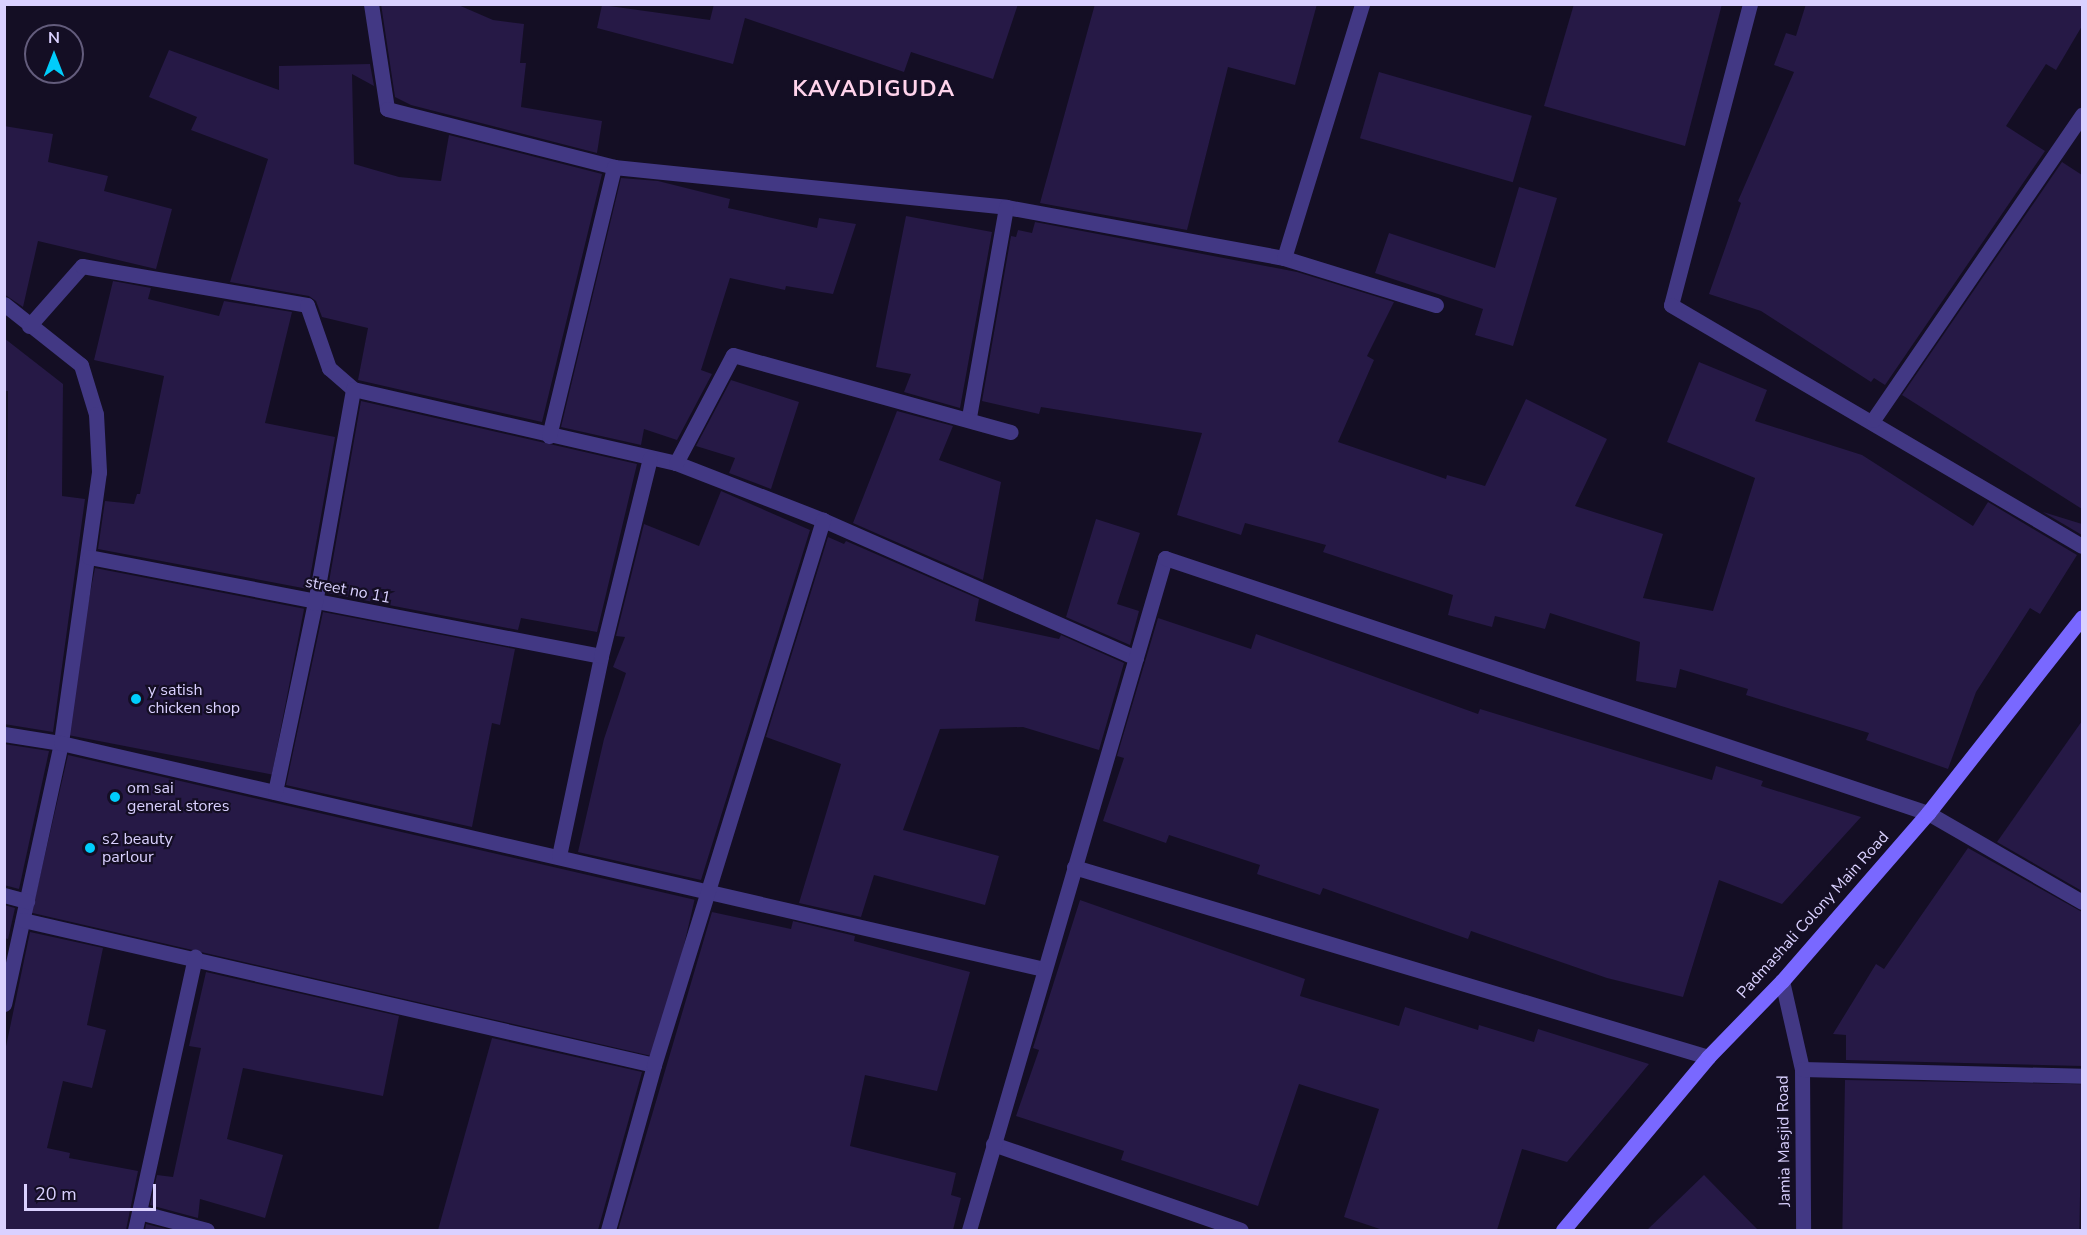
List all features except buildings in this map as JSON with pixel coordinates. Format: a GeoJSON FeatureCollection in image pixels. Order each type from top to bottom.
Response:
{"type":"FeatureCollection","features":[{"type":"Feature","properties":{"kind":"street"},"geometry":{"type":"LineString","coordinates":[[371,4],[387,109],[614,168],[1006,207],[1284,258],[1436,305]]}},
{"type":"Feature","properties":{"kind":"street"},"geometry":{"type":"LineString","coordinates":[[1284,258],[1362,4]]}},
{"type":"Feature","properties":{"kind":"street"},"geometry":{"type":"LineString","coordinates":[[1750,4],[1671,304],[1874,420],[2082,546]]}},
{"type":"Feature","properties":{"kind":"street"},"geometry":{"type":"LineString","coordinates":[[1874,420],[2082,115]]}},
{"type":"Feature","properties":{"kind":"street"},"geometry":{"type":"LineString","coordinates":[[549,436],[614,168]]}},
{"type":"Feature","properties":{"kind":"street"},"geometry":{"type":"LineString","coordinates":[[969,417],[1006,207]]}},
{"type":"Feature","properties":{"kind":"street"},"geometry":{"type":"LineString","coordinates":[[29,326],[82,266],[307,305],[329,368],[353,389],[549,436],[676,463],[823,520],[1136,658]]}},
{"type":"Feature","properties":{"kind":"street"},"geometry":{"type":"LineString","coordinates":[[4,304],[81,365],[96,414],[99,472],[89,558],[61,743],[4,1004]]}},
{"type":"Feature","properties":{"kind":"street"},"geometry":{"type":"LineString","coordinates":[[676,463],[733,355],[969,417],[1011,432]]}},
{"type":"Feature","properties":{"kind":"street"},"geometry":{"type":"LineString","coordinates":[[275,792],[315,603],[353,389]]}},
{"type":"Feature","properties":{"kind":"street"},"geometry":{"type":"LineString","coordinates":[[559,856],[601,656],[650,458]]}},
{"type":"Feature","properties":{"kind":"street"},"geometry":{"type":"LineString","coordinates":[[609,1230],[654,1065],[823,520]]}},
{"type":"Feature","properties":{"kind":"street","name":"street no 11"},"geometry":{"type":"LineString","coordinates":[[89,558],[601,656]]}},
{"type":"Feature","properties":{"kind":"street"},"geometry":{"type":"LineString","coordinates":[[969,1230],[1166,558],[1928,813],[2082,902]]}},
{"type":"Feature","properties":{"kind":"street","name":"Padmashali Colony Main Road"},"geometry":{"type":"LineString","coordinates":[[1563,1230],[1708,1057],[1782,981],[1928,813],[2082,617]]}},
{"type":"Feature","properties":{"kind":"street"},"geometry":{"type":"LineString","coordinates":[[4,734],[61,743],[1044,969]]}},
{"type":"Feature","properties":{"kind":"street"},"geometry":{"type":"LineString","coordinates":[[1074,867],[1708,1057]]}},
{"type":"Feature","properties":{"kind":"street"},"geometry":{"type":"LineString","coordinates":[[4,895],[27,901]]}},
{"type":"Feature","properties":{"kind":"street"},"geometry":{"type":"LineString","coordinates":[[22,920],[195,957],[654,1065]]}},
{"type":"Feature","properties":{"kind":"street"},"geometry":{"type":"LineString","coordinates":[[135,1230],[195,957]]}},
{"type":"Feature","properties":{"kind":"street","name":"Jamia Masjid Road"},"geometry":{"type":"LineString","coordinates":[[1782,981],[1802,1069],[1803,1230]]}},
{"type":"Feature","properties":{"kind":"street"},"geometry":{"type":"LineString","coordinates":[[1802,1069],[2082,1076]]}},
{"type":"Feature","properties":{"kind":"street"},"geometry":{"type":"LineString","coordinates":[[993,1144],[1241,1230]]}},
{"type":"Feature","properties":{"kind":"street"},"geometry":{"type":"LineString","coordinates":[[139,1212],[207,1230]]}},
{"type":"Feature","properties":{"kind":"place","name":"y satish chicken shop"},"geometry":{"type":"Point","coordinates":[136,699]}},
{"type":"Feature","properties":{"kind":"place","name":"om sai general stores"},"geometry":{"type":"Point","coordinates":[115,797]}},
{"type":"Feature","properties":{"kind":"place","name":"s2 beauty parlour"},"geometry":{"type":"Point","coordinates":[90,848]}},
{"type":"Feature","properties":{"kind":"district","name":"KAVADIGUDA"},"geometry":{"type":"Point","coordinates":[874,90]}}]}
